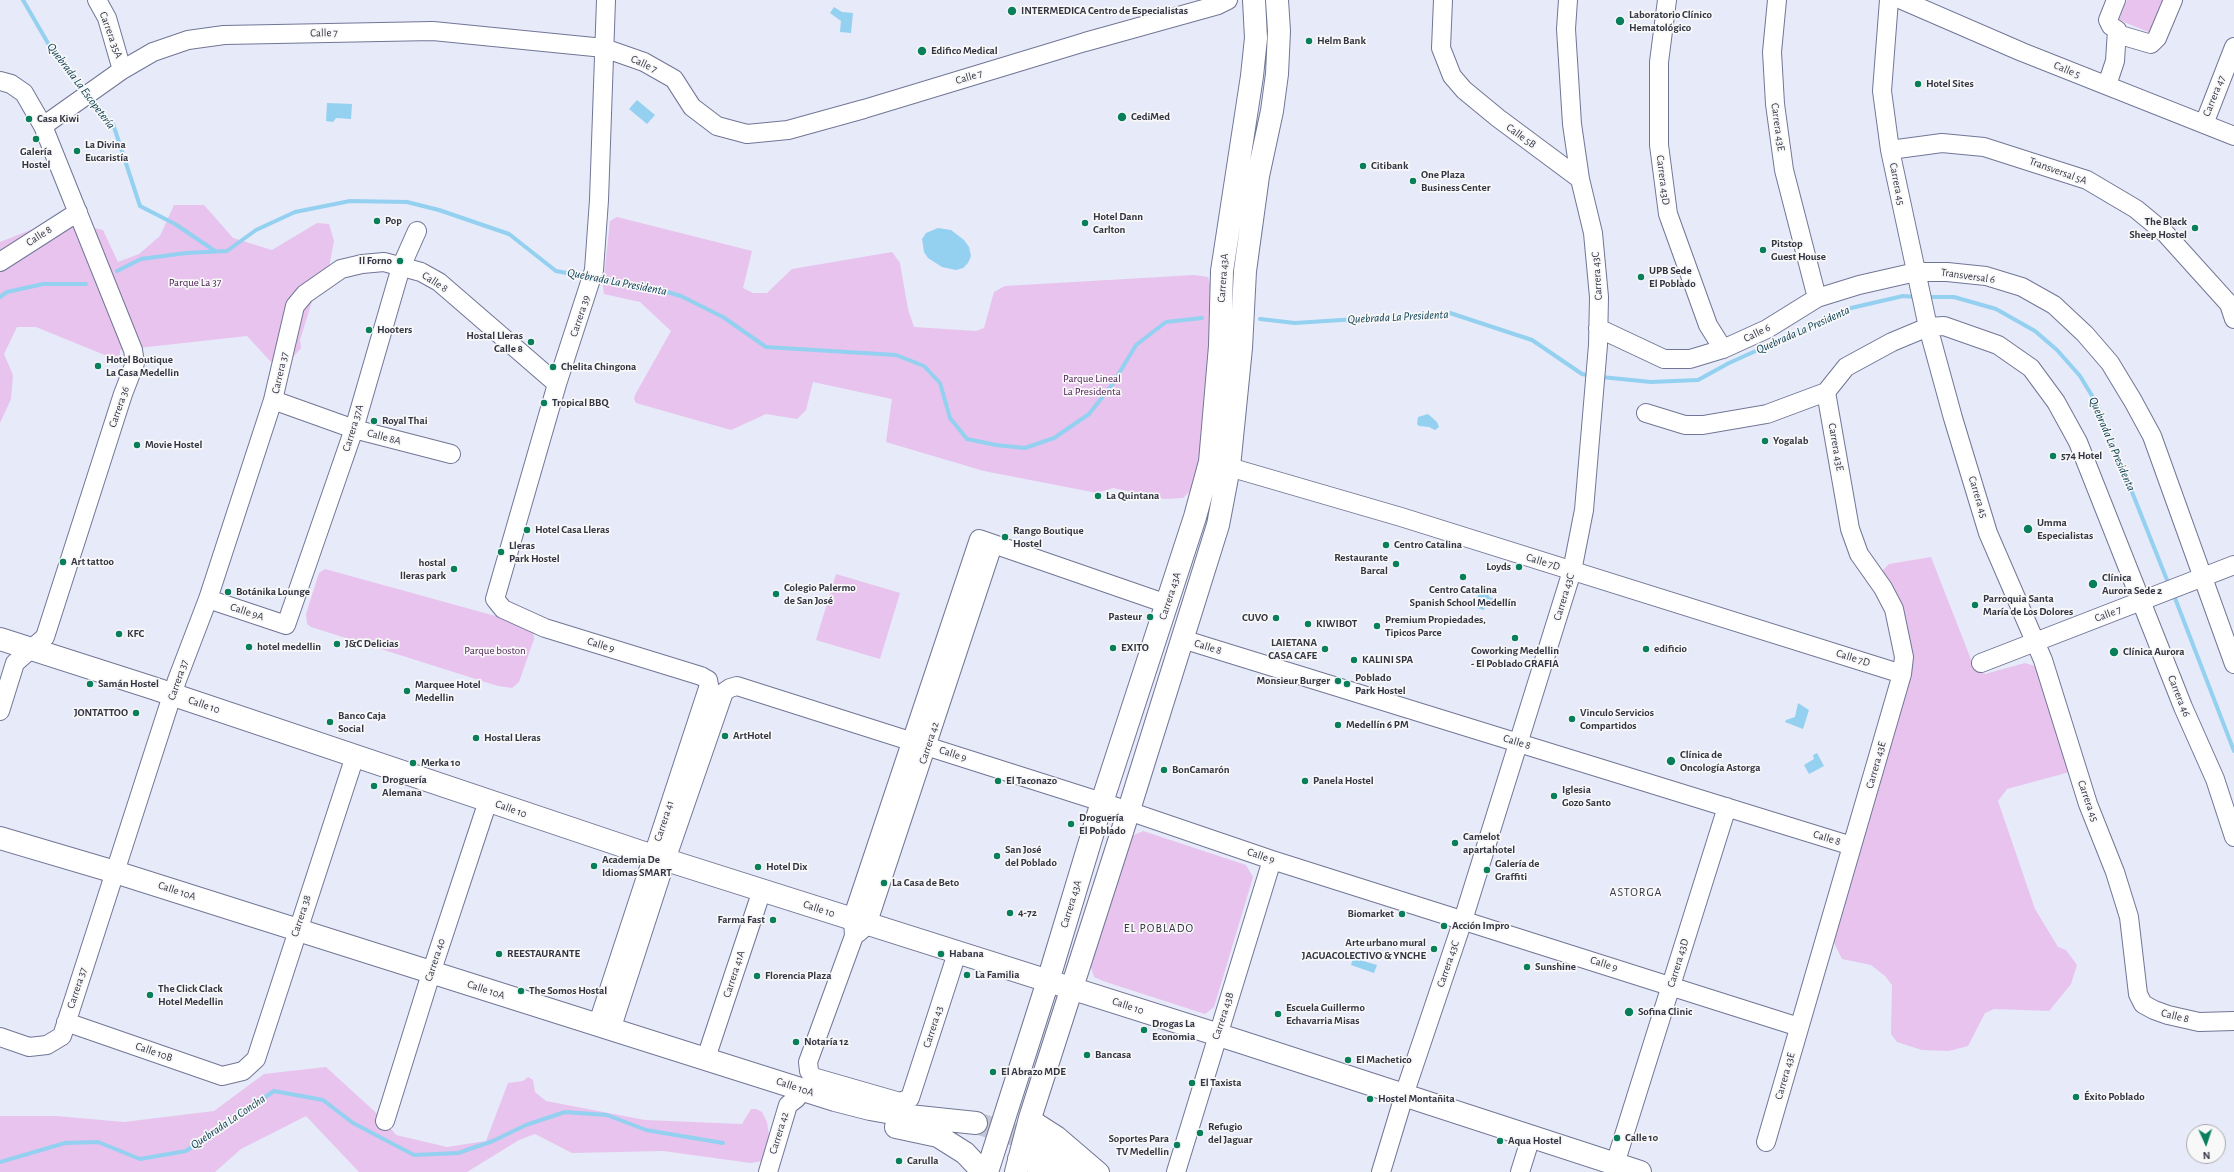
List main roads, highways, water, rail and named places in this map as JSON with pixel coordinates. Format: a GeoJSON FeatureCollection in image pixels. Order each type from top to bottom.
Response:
{"type":"FeatureCollection","features":[{"type":"Feature","properties":{"kind":"main road","name":"Carrera 43A"},"geometry":{"type":"LineString","coordinates":[[987,1172],[1048,982],[1102,802],[1195,517],[1210,462],[1220,346],[1222,271],[1252,76],[1256,38],[1254,0]]}},
{"type":"Feature","properties":{"kind":"main road","name":"Carrera 43A"},"geometry":{"type":"LineString","coordinates":[[1018,1165],[1030,1118],[1129,812],[1218,525],[1229,467],[1241,348],[1245,271],[1258,176],[1272,111],[1277,74],[1279,31],[1277,0]]}},
{"type":"Feature","properties":{"kind":"main road","name":"Calle 10"},"geometry":{"type":"LineString","coordinates":[[0,639],[659,858],[762,890],[858,927],[957,953],[1217,1034],[1640,1172]]}},
{"type":"Feature","properties":{"kind":"main road","name":"Calle 10A"},"geometry":{"type":"LineString","coordinates":[[0,838],[297,929],[604,1028],[870,1109],[909,1116],[976,1123]]}},
{"type":"Feature","properties":{"kind":"main road"},"geometry":{"type":"LineString","coordinates":[[753,1074],[797,1098],[884,1124],[938,1136],[966,1153],[983,1172]]}},
{"type":"Feature","properties":{"kind":"main road"},"geometry":{"type":"LineString","coordinates":[[1041,1143],[1065,1159],[1080,1172]]}},
{"type":"Feature","properties":{"kind":"main road"},"geometry":{"type":"LineString","coordinates":[[1018,1165],[1032,1161],[1052,1172]]}},
{"type":"Feature","properties":{"kind":"water"},"geometry":{"type":"Polygon","coordinates":[[[834,7],[842,12],[853,13],[851,33],[840,32],[841,21],[830,13],[834,7]]]}},
{"type":"Feature","properties":{"kind":"water"},"geometry":{"type":"Polygon","coordinates":[[[637,100],[655,115],[647,124],[629,109],[637,100]]]}},
{"type":"Feature","properties":{"kind":"water"},"geometry":{"type":"Polygon","coordinates":[[[327,103],[352,104],[351,119],[336,118],[333,122],[326,121],[327,103]]]}},
{"type":"Feature","properties":{"kind":"water"},"geometry":{"type":"Polygon","coordinates":[[[938,228],[951,230],[964,240],[969,247],[971,256],[968,263],[963,268],[956,270],[942,267],[928,258],[924,252],[922,239],[926,233],[938,228]]]}},
{"type":"Feature","properties":{"kind":"water"},"geometry":{"type":"Polygon","coordinates":[[[1428,414],[1437,422],[1439,427],[1435,430],[1429,427],[1419,426],[1417,424],[1418,417],[1428,414]]]}},
{"type":"Feature","properties":{"kind":"water"},"geometry":{"type":"Polygon","coordinates":[[[1480,591],[1489,594],[1489,597],[1493,598],[1492,602],[1487,601],[1484,610],[1477,608],[1479,602],[1476,601],[1480,591]]]}},
{"type":"Feature","properties":{"kind":"water"},"geometry":{"type":"Polygon","coordinates":[[[1798,703],[1809,710],[1803,729],[1785,722],[1786,720],[1795,717],[1798,703]]]}},
{"type":"Feature","properties":{"kind":"water"},"geometry":{"type":"Polygon","coordinates":[[[1817,753],[1824,766],[1809,774],[1804,765],[1814,759],[1813,755],[1817,753]]]}},
{"type":"Feature","properties":{"kind":"water"},"geometry":{"type":"Polygon","coordinates":[[[1353,958],[1377,965],[1374,973],[1351,965],[1353,958]]]}},
{"type":"Feature","properties":{"kind":"waterway","name":"Quebrada La Escopetería"},"geometry":{"type":"LineString","coordinates":[[23,0],[56,57],[83,91]]}},
{"type":"Feature","properties":{"kind":"waterway","name":"Quebrada La Escopetería"},"geometry":{"type":"LineString","coordinates":[[89,98],[113,124],[140,206],[175,224],[215,251]]}},
{"type":"Feature","properties":{"kind":"waterway","name":"Quebrada La Presidenta"},"geometry":{"type":"LineString","coordinates":[[117,271],[141,259],[186,253],[227,251],[256,230],[295,212],[350,201],[407,202],[439,210],[509,234],[556,271],[588,277]]}},
{"type":"Feature","properties":{"kind":"waterway","name":"Quebrada La Presidenta"},"geometry":{"type":"LineString","coordinates":[[596,278],[657,289],[681,296],[723,317],[766,347],[896,355],[924,366],[940,383],[950,418],[967,439],[996,445],[1025,448],[1054,438],[1089,414],[1112,385],[1136,345],[1166,322],[1202,318]]}},
{"type":"Feature","properties":{"kind":"waterway","name":"Quebrada La Presidenta"},"geometry":{"type":"LineString","coordinates":[[0,297],[7,292],[43,284],[86,284]]}},
{"type":"Feature","properties":{"kind":"waterway","name":"Quebrada La Presidenta"},"geometry":{"type":"LineString","coordinates":[[1601,377],[1651,382],[1698,380],[1729,363],[1851,308],[1903,296],[1916,297]]}},
{"type":"Feature","properties":{"kind":"waterway","name":"Quebrada La Presidenta"},"geometry":{"type":"LineString","coordinates":[[1927,297],[1954,297],[1996,309],[2035,331],[2057,350],[2080,376],[2097,404],[2169,585]]}},
{"type":"Feature","properties":{"kind":"waterway","name":"Quebrada La Presidenta"},"geometry":{"type":"LineString","coordinates":[[1260,319],[1295,323],[1450,313],[1532,340],[1582,374],[1592,376]]}},
{"type":"Feature","properties":{"kind":"waterway","name":"Quebrada La Presidenta"},"geometry":{"type":"LineString","coordinates":[[2173,593],[2234,751]]}},
{"type":"Feature","properties":{"kind":"waterway","name":"Quebrada La Concha"},"geometry":{"type":"LineString","coordinates":[[0,1162],[65,1143],[98,1142],[140,1159],[186,1151],[274,1091],[323,1100],[353,1123],[414,1155],[458,1153],[493,1141],[526,1125],[565,1112],[607,1115],[646,1130],[723,1143]]}},
{"type":"Feature","properties":{"kind":"tunnel"},"geometry":{"type":"LineString","coordinates":[[976,1123],[1041,1143]]}},
{"type":"Feature","properties":{"kind":"place","name":"INTERMEDICA Centro de Especialistas"},"geometry":{"type":"Point","coordinates":[1012,11]}},
{"type":"Feature","properties":{"kind":"place","name":"Laboratorio Clínico Hematológico"},"geometry":{"type":"Point","coordinates":[1620,21]}},
{"type":"Feature","properties":{"kind":"place","name":"Helm Bank"},"geometry":{"type":"Point","coordinates":[1309,41]}},
{"type":"Feature","properties":{"kind":"place","name":"Edifico Medical"},"geometry":{"type":"Point","coordinates":[922,51]}},
{"type":"Feature","properties":{"kind":"place","name":"Hotel Sites"},"geometry":{"type":"Point","coordinates":[1918,84]}},
{"type":"Feature","properties":{"kind":"place","name":"CediMed"},"geometry":{"type":"Point","coordinates":[1122,117]}},
{"type":"Feature","properties":{"kind":"place","name":"Casa Kiwi"},"geometry":{"type":"Point","coordinates":[29,119]}},
{"type":"Feature","properties":{"kind":"place","name":"Galería Hostel"},"geometry":{"type":"Point","coordinates":[36,139]}},
{"type":"Feature","properties":{"kind":"place","name":"La Divina Eucaristía"},"geometry":{"type":"Point","coordinates":[77,151]}},
{"type":"Feature","properties":{"kind":"place","name":"Citibank"},"geometry":{"type":"Point","coordinates":[1363,166]}},
{"type":"Feature","properties":{"kind":"place","name":"One Plaza Business Center"},"geometry":{"type":"Point","coordinates":[1413,181]}},
{"type":"Feature","properties":{"kind":"place","name":"Pop"},"geometry":{"type":"Point","coordinates":[377,221]}},
{"type":"Feature","properties":{"kind":"place","name":"Hotel Dann Carlton"},"geometry":{"type":"Point","coordinates":[1085,223]}},
{"type":"Feature","properties":{"kind":"place","name":"The Black Sheep Hostel"},"geometry":{"type":"Point","coordinates":[2195,228]}},
{"type":"Feature","properties":{"kind":"place","name":"Pitstop Guest House"},"geometry":{"type":"Point","coordinates":[1763,250]}},
{"type":"Feature","properties":{"kind":"place","name":"Il Forno"},"geometry":{"type":"Point","coordinates":[400,261]}},
{"type":"Feature","properties":{"kind":"place","name":"UPB Sede El Poblado"},"geometry":{"type":"Point","coordinates":[1641,277]}},
{"type":"Feature","properties":{"kind":"place","name":"Hooters"},"geometry":{"type":"Point","coordinates":[369,330]}},
{"type":"Feature","properties":{"kind":"place","name":"Hostal Lleras Calle 8"},"geometry":{"type":"Point","coordinates":[531,342]}},
{"type":"Feature","properties":{"kind":"place","name":"Hotel Boutique La Casa Medellin"},"geometry":{"type":"Point","coordinates":[98,366]}},
{"type":"Feature","properties":{"kind":"place","name":"Chelita Chingona"},"geometry":{"type":"Point","coordinates":[553,367]}},
{"type":"Feature","properties":{"kind":"place","name":"Tropical BBQ"},"geometry":{"type":"Point","coordinates":[544,403]}},
{"type":"Feature","properties":{"kind":"place","name":"Royal Thai"},"geometry":{"type":"Point","coordinates":[374,421]}},
{"type":"Feature","properties":{"kind":"place","name":"Yogalab"},"geometry":{"type":"Point","coordinates":[1765,441]}},
{"type":"Feature","properties":{"kind":"place","name":"Movie Hostel"},"geometry":{"type":"Point","coordinates":[137,445]}},
{"type":"Feature","properties":{"kind":"place","name":"574 Hotel"},"geometry":{"type":"Point","coordinates":[2053,456]}},
{"type":"Feature","properties":{"kind":"place","name":"La Quintana"},"geometry":{"type":"Point","coordinates":[1098,496]}},
{"type":"Feature","properties":{"kind":"place","name":"Umma Especialistas"},"geometry":{"type":"Point","coordinates":[2028,529]}},
{"type":"Feature","properties":{"kind":"place","name":"Hotel Casa Lleras"},"geometry":{"type":"Point","coordinates":[527,530]}},
{"type":"Feature","properties":{"kind":"place","name":"Rango Boutique Hostel"},"geometry":{"type":"Point","coordinates":[1005,537]}},
{"type":"Feature","properties":{"kind":"place","name":"Centro Catalina"},"geometry":{"type":"Point","coordinates":[1386,545]}},
{"type":"Feature","properties":{"kind":"place","name":"Lleras Park Hostel"},"geometry":{"type":"Point","coordinates":[501,552]}},
{"type":"Feature","properties":{"kind":"place","name":"Art tattoo"},"geometry":{"type":"Point","coordinates":[63,562]}},
{"type":"Feature","properties":{"kind":"place","name":"Restaurante Barcal"},"geometry":{"type":"Point","coordinates":[1396,564]}},
{"type":"Feature","properties":{"kind":"place","name":"Loyds"},"geometry":{"type":"Point","coordinates":[1519,567]}},
{"type":"Feature","properties":{"kind":"place","name":"hostal lleras park"},"geometry":{"type":"Point","coordinates":[454,569]}},
{"type":"Feature","properties":{"kind":"place","name":"Centro Catalina Spanish School Medellín"},"geometry":{"type":"Point","coordinates":[1463,577]}},
{"type":"Feature","properties":{"kind":"place","name":"Clínica Aurora Sede 2"},"geometry":{"type":"Point","coordinates":[2093,584]}},
{"type":"Feature","properties":{"kind":"place","name":"Botánika Lounge"},"geometry":{"type":"Point","coordinates":[228,592]}},
{"type":"Feature","properties":{"kind":"place","name":"Colegio Palermo de San José"},"geometry":{"type":"Point","coordinates":[776,594]}},
{"type":"Feature","properties":{"kind":"place","name":"Parroquia Santa María de Los Dolores"},"geometry":{"type":"Point","coordinates":[1975,605]}},
{"type":"Feature","properties":{"kind":"place","name":"Pasteur"},"geometry":{"type":"Point","coordinates":[1150,617]}},
{"type":"Feature","properties":{"kind":"place","name":"CUVO"},"geometry":{"type":"Point","coordinates":[1276,618]}},
{"type":"Feature","properties":{"kind":"place","name":"KIWIBOT"},"geometry":{"type":"Point","coordinates":[1308,624]}},
{"type":"Feature","properties":{"kind":"place","name":"Premium Propiedades, Tipicos Parce"},"geometry":{"type":"Point","coordinates":[1377,626]}},
{"type":"Feature","properties":{"kind":"place","name":"KFC"},"geometry":{"type":"Point","coordinates":[119,634]}},
{"type":"Feature","properties":{"kind":"place","name":"Coworking Medellin - El Poblado GRAFIA"},"geometry":{"type":"Point","coordinates":[1515,638]}},
{"type":"Feature","properties":{"kind":"place","name":"J&C Delicias"},"geometry":{"type":"Point","coordinates":[337,644]}},
{"type":"Feature","properties":{"kind":"place","name":"hotel medellin"},"geometry":{"type":"Point","coordinates":[249,647]}},
{"type":"Feature","properties":{"kind":"place","name":"EXITO"},"geometry":{"type":"Point","coordinates":[1113,648]}},
{"type":"Feature","properties":{"kind":"place","name":"LAIETANA CASA CAFE"},"geometry":{"type":"Point","coordinates":[1325,649]}},
{"type":"Feature","properties":{"kind":"place","name":"edificio"},"geometry":{"type":"Point","coordinates":[1646,649]}},
{"type":"Feature","properties":{"kind":"place","name":"Clínica Aurora"},"geometry":{"type":"Point","coordinates":[2114,652]}},
{"type":"Feature","properties":{"kind":"place","name":"KALINI SPA"},"geometry":{"type":"Point","coordinates":[1354,660]}},
{"type":"Feature","properties":{"kind":"place","name":"Monsieur Burger"},"geometry":{"type":"Point","coordinates":[1338,681]}},
{"type":"Feature","properties":{"kind":"place","name":"Samán Hostel"},"geometry":{"type":"Point","coordinates":[90,684]}},
{"type":"Feature","properties":{"kind":"place","name":"Poblado Park Hostel"},"geometry":{"type":"Point","coordinates":[1347,684]}},
{"type":"Feature","properties":{"kind":"place","name":"Marquee Hotel Medellin"},"geometry":{"type":"Point","coordinates":[407,691]}},
{"type":"Feature","properties":{"kind":"place","name":"JONTATTOO"},"geometry":{"type":"Point","coordinates":[136,713]}},
{"type":"Feature","properties":{"kind":"place","name":"Vinculo Servicios Compartidos"},"geometry":{"type":"Point","coordinates":[1572,719]}},
{"type":"Feature","properties":{"kind":"place","name":"Banco Caja Social"},"geometry":{"type":"Point","coordinates":[330,722]}},
{"type":"Feature","properties":{"kind":"place","name":"Medellín 6 PM"},"geometry":{"type":"Point","coordinates":[1338,725]}},
{"type":"Feature","properties":{"kind":"place","name":"ArtHotel"},"geometry":{"type":"Point","coordinates":[725,736]}},
{"type":"Feature","properties":{"kind":"place","name":"Hostal Lleras"},"geometry":{"type":"Point","coordinates":[476,738]}},
{"type":"Feature","properties":{"kind":"place","name":"Clínica de Oncología Astorga"},"geometry":{"type":"Point","coordinates":[1671,761]}},
{"type":"Feature","properties":{"kind":"place","name":"Merka 10"},"geometry":{"type":"Point","coordinates":[413,763]}},
{"type":"Feature","properties":{"kind":"place","name":"BonCamarón"},"geometry":{"type":"Point","coordinates":[1164,770]}},
{"type":"Feature","properties":{"kind":"place","name":"El Taconazo"},"geometry":{"type":"Point","coordinates":[998,781]}},
{"type":"Feature","properties":{"kind":"place","name":"Panela Hostel"},"geometry":{"type":"Point","coordinates":[1305,781]}},
{"type":"Feature","properties":{"kind":"place","name":"Droguería Alemana"},"geometry":{"type":"Point","coordinates":[374,786]}},
{"type":"Feature","properties":{"kind":"place","name":"Iglesia Gozo Santo"},"geometry":{"type":"Point","coordinates":[1554,796]}},
{"type":"Feature","properties":{"kind":"place","name":"Droguería El Poblado"},"geometry":{"type":"Point","coordinates":[1071,824]}},
{"type":"Feature","properties":{"kind":"place","name":"Camelot apartahotel"},"geometry":{"type":"Point","coordinates":[1455,843]}},
{"type":"Feature","properties":{"kind":"place","name":"San José del Poblado"},"geometry":{"type":"Point","coordinates":[997,856]}},
{"type":"Feature","properties":{"kind":"place","name":"Academia De Idiomas SMART"},"geometry":{"type":"Point","coordinates":[594,866]}},
{"type":"Feature","properties":{"kind":"place","name":"Hotel Dix"},"geometry":{"type":"Point","coordinates":[758,867]}},
{"type":"Feature","properties":{"kind":"place","name":"Galería de Graffiti"},"geometry":{"type":"Point","coordinates":[1487,870]}},
{"type":"Feature","properties":{"kind":"place","name":"La Casa de Beto"},"geometry":{"type":"Point","coordinates":[884,883]}},
{"type":"Feature","properties":{"kind":"place","name":"4-72"},"geometry":{"type":"Point","coordinates":[1010,913]}},
{"type":"Feature","properties":{"kind":"place","name":"Biomarket"},"geometry":{"type":"Point","coordinates":[1402,914]}},
{"type":"Feature","properties":{"kind":"place","name":"Farma Fast"},"geometry":{"type":"Point","coordinates":[773,920]}},
{"type":"Feature","properties":{"kind":"place","name":"Acción Impro"},"geometry":{"type":"Point","coordinates":[1444,926]}},
{"type":"Feature","properties":{"kind":"place","name":"Arte urbano mural JAGUACOLECTIVO & YNCHE"},"geometry":{"type":"Point","coordinates":[1434,949]}},
{"type":"Feature","properties":{"kind":"place","name":"REESTAURANTE"},"geometry":{"type":"Point","coordinates":[499,954]}},
{"type":"Feature","properties":{"kind":"place","name":"Habana"},"geometry":{"type":"Point","coordinates":[941,954]}},
{"type":"Feature","properties":{"kind":"place","name":"Sunshine"},"geometry":{"type":"Point","coordinates":[1527,967]}},
{"type":"Feature","properties":{"kind":"place","name":"La Familia"},"geometry":{"type":"Point","coordinates":[967,975]}},
{"type":"Feature","properties":{"kind":"place","name":"Florencia Plaza"},"geometry":{"type":"Point","coordinates":[757,976]}},
{"type":"Feature","properties":{"kind":"place","name":"The Somos Hostal"},"geometry":{"type":"Point","coordinates":[521,991]}},
{"type":"Feature","properties":{"kind":"place","name":"The Click Clack Hotel Medellin"},"geometry":{"type":"Point","coordinates":[150,995]}},
{"type":"Feature","properties":{"kind":"place","name":"Sofina Clinic"},"geometry":{"type":"Point","coordinates":[1629,1012]}},
{"type":"Feature","properties":{"kind":"place","name":"Escuela Guillermo Echavarria Misas"},"geometry":{"type":"Point","coordinates":[1278,1014]}},
{"type":"Feature","properties":{"kind":"place","name":"Drogas La Economia"},"geometry":{"type":"Point","coordinates":[1144,1030]}},
{"type":"Feature","properties":{"kind":"place","name":"Notaría 12"},"geometry":{"type":"Point","coordinates":[796,1042]}},
{"type":"Feature","properties":{"kind":"place","name":"Bancasa"},"geometry":{"type":"Point","coordinates":[1087,1055]}},
{"type":"Feature","properties":{"kind":"place","name":"El Machetico"},"geometry":{"type":"Point","coordinates":[1348,1060]}},
{"type":"Feature","properties":{"kind":"place","name":"El Abrazo MDE"},"geometry":{"type":"Point","coordinates":[993,1072]}},
{"type":"Feature","properties":{"kind":"place","name":"El Taxista"},"geometry":{"type":"Point","coordinates":[1192,1083]}},
{"type":"Feature","properties":{"kind":"place","name":"Éxito Poblado"},"geometry":{"type":"Point","coordinates":[2076,1097]}},
{"type":"Feature","properties":{"kind":"place","name":"Hostel Montañita"},"geometry":{"type":"Point","coordinates":[1370,1099]}},
{"type":"Feature","properties":{"kind":"place","name":"Refugio del Jaguar"},"geometry":{"type":"Point","coordinates":[1200,1133]}},
{"type":"Feature","properties":{"kind":"place","name":"Calle 10"},"geometry":{"type":"Point","coordinates":[1617,1138]}},
{"type":"Feature","properties":{"kind":"place","name":"Aqua Hostel"},"geometry":{"type":"Point","coordinates":[1500,1141]}},
{"type":"Feature","properties":{"kind":"place","name":"Soportes Para TV Medellin"},"geometry":{"type":"Point","coordinates":[1177,1145]}},
{"type":"Feature","properties":{"kind":"place","name":"Carulla"},"geometry":{"type":"Point","coordinates":[899,1161]}},
{"type":"Feature","properties":{"kind":"district","name":"ASTORGA"},"geometry":{"type":"Point","coordinates":[1636,892]}},
{"type":"Feature","properties":{"kind":"district","name":"EL POBLADO"},"geometry":{"type":"Point","coordinates":[1159,928]}},
{"type":"Feature","properties":{"kind":"park label","name":"Parque La 37"},"geometry":{"type":"Point","coordinates":[195,283]}},
{"type":"Feature","properties":{"kind":"park label","name":"Parque Lineal La Presidenta"},"geometry":{"type":"Point","coordinates":[1092,385]}},
{"type":"Feature","properties":{"kind":"park label","name":"Parque boston"},"geometry":{"type":"Point","coordinates":[495,651]}}]}
